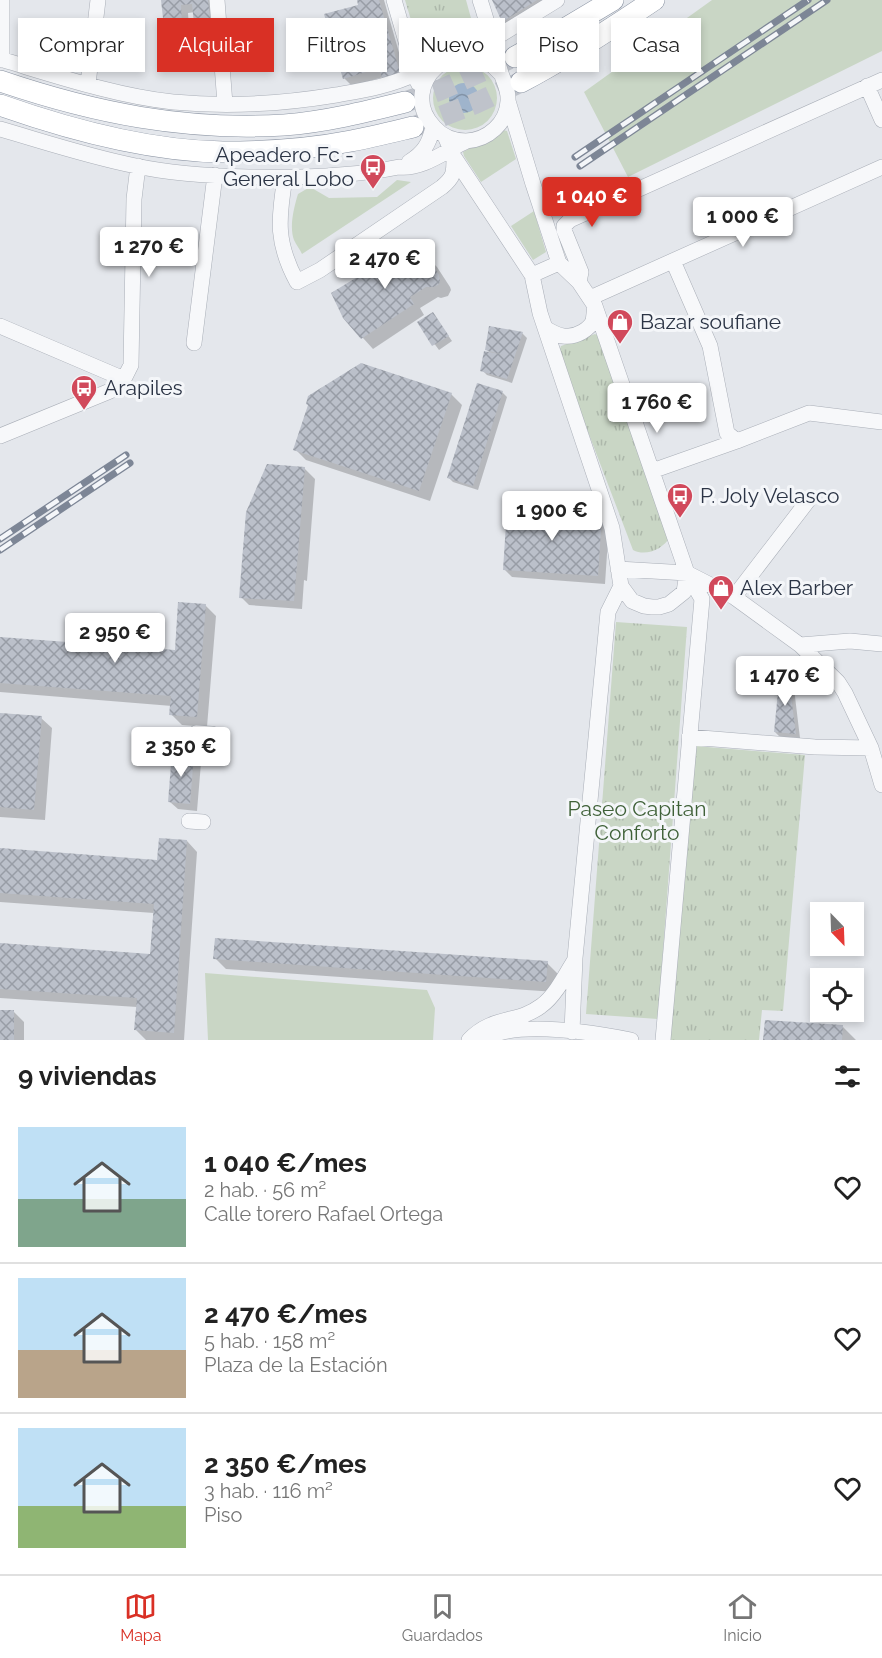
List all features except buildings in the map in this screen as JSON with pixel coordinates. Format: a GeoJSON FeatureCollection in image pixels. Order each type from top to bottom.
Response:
{"type":"FeatureCollection","features":[{"type":"Feature","properties":{"kind":"highway"},"geometry":{"type":"LineString","coordinates":[[515,57],[613,0]]}},
{"type":"Feature","properties":{"kind":"highway"},"geometry":{"type":"LineString","coordinates":[[521,82],[591,42],[654,0]]}},
{"type":"Feature","properties":{"kind":"highway"},"geometry":{"type":"LineString","coordinates":[[0,81],[111,113],[223,127],[285,125],[318,121],[414,99]]}},
{"type":"Feature","properties":{"kind":"highway"},"geometry":{"type":"LineString","coordinates":[[0,105],[62,125],[131,141],[222,152],[286,149],[349,142],[439,139]]}},
{"type":"Feature","properties":{"kind":"street"},"geometry":{"type":"LineString","coordinates":[[2,0],[1,60],[88,84],[163,100],[225,104],[276,103],[315,99],[382,87],[415,74]]}},
{"type":"Feature","properties":{"kind":"street"},"geometry":{"type":"LineString","coordinates":[[88,84],[98,0]]}},
{"type":"Feature","properties":{"kind":"street"},"geometry":{"type":"LineString","coordinates":[[217,0],[225,104]]}},
{"type":"Feature","properties":{"kind":"street"},"geometry":{"type":"LineString","coordinates":[[285,177],[280,232],[288,264],[297,282],[320,270],[452,179],[454,168],[425,114],[414,99],[415,74],[394,0]]}},
{"type":"Feature","properties":{"kind":"street"},"geometry":{"type":"LineString","coordinates":[[480,0],[486,18]]}},
{"type":"Feature","properties":{"kind":"street"},"geometry":{"type":"LineString","coordinates":[[505,31],[557,0]]}},
{"type":"Feature","properties":{"kind":"street"},"geometry":{"type":"LineString","coordinates":[[414,99],[434,69],[449,58],[459,56],[478,57],[487,61],[506,82],[508,101],[559,263],[579,282],[593,302],[687,573],[702,599],[663,1040]]}},
{"type":"Feature","properties":{"kind":"street"},"geometry":{"type":"LineString","coordinates":[[579,282],[581,272],[564,225],[570,220],[882,80]]}},
{"type":"Feature","properties":{"kind":"street"},"geometry":{"type":"LineString","coordinates":[[867,86],[882,120]]}},
{"type":"Feature","properties":{"kind":"street"},"geometry":{"type":"LineString","coordinates":[[399,167],[423,153],[430,138],[467,141],[481,138],[497,127],[506,111],[508,101]]}},
{"type":"Feature","properties":{"kind":"street"},"geometry":{"type":"LineString","coordinates":[[0,129],[116,162],[172,172],[285,177],[333,176],[406,168],[426,162],[439,139]]}},
{"type":"Feature","properties":{"kind":"street"},"geometry":{"type":"LineString","coordinates":[[439,139],[532,275],[540,313],[612,528],[621,586],[632,601],[644,606],[659,607],[669,604],[684,592],[687,573]]}},
{"type":"Feature","properties":{"kind":"street"},"geometry":{"type":"LineString","coordinates":[[0,436],[111,391],[124,379],[131,365],[134,199],[138,166]]}},
{"type":"Feature","properties":{"kind":"street"},"geometry":{"type":"LineString","coordinates":[[593,302],[673,261],[882,167]]}},
{"type":"Feature","properties":{"kind":"street"},"geometry":{"type":"LineString","coordinates":[[194,343],[215,175]]}},
{"type":"Feature","properties":{"kind":"street"},"geometry":{"type":"LineString","coordinates":[[673,261],[711,346],[732,437]]}},
{"type":"Feature","properties":{"kind":"street"},"geometry":{"type":"LineString","coordinates":[[532,275],[559,263]]}},
{"type":"Feature","properties":{"kind":"street"},"geometry":{"type":"LineString","coordinates":[[545,328],[557,335],[568,337],[578,334],[593,322],[593,302]]}},
{"type":"Feature","properties":{"kind":"street"},"geometry":{"type":"LineString","coordinates":[[0,326],[124,379]]}},
{"type":"Feature","properties":{"kind":"street"},"geometry":{"type":"LineString","coordinates":[[652,471],[732,437],[809,413],[882,422]]}},
{"type":"Feature","properties":{"kind":"street"},"geometry":{"type":"LineString","coordinates":[[734,597],[810,498]]}},
{"type":"Feature","properties":{"kind":"street"},"geometry":{"type":"LineString","coordinates":[[618,569],[687,573],[734,597],[800,645],[838,682],[845,693],[872,748],[882,782]]}},
{"type":"Feature","properties":{"kind":"street"},"geometry":{"type":"LineString","coordinates":[[572,1032],[575,958],[608,612],[621,586]]}},
{"type":"Feature","properties":{"kind":"street"},"geometry":{"type":"LineString","coordinates":[[800,645],[850,641],[877,644]]}},
{"type":"Feature","properties":{"kind":"street"},"geometry":{"type":"LineString","coordinates":[[196,733],[212,734]]}},
{"type":"Feature","properties":{"kind":"street"},"geometry":{"type":"LineString","coordinates":[[689,737],[815,747],[872,748]]}},
{"type":"Feature","properties":{"kind":"street"},"geometry":{"type":"LineString","coordinates":[[470,1040],[486,1026],[521,1016],[540,1006],[556,990],[575,958]]}},
{"type":"Feature","properties":{"kind":"street"},"geometry":{"type":"LineString","coordinates":[[483,1040],[503,1032],[541,1029],[631,1040]]}},
{"type":"Feature","properties":{"kind":"green space"},"geometry":{"type":"Polygon","coordinates":[[[405,0],[466,0],[471,18],[410,18],[405,0]]]}},
{"type":"Feature","properties":{"kind":"green space"},"geometry":{"type":"Polygon","coordinates":[[[712,0],[882,0],[882,51],[628,177],[584,92],[612,72],[701,72],[701,18],[687,18],[712,0]]]}},
{"type":"Feature","properties":{"kind":"green space"},"geometry":{"type":"Polygon","coordinates":[[[446,72],[484,72],[492,80],[497,92],[497,104],[492,116],[483,125],[471,130],[459,130],[447,125],[438,116],[433,104],[435,86],[446,72]]]}},
{"type":"Feature","properties":{"kind":"green space"},"geometry":{"type":"Polygon","coordinates":[[[503,130],[507,131],[516,159],[481,182],[463,152],[503,130]]]}},
{"type":"Feature","properties":{"kind":"green space"},"geometry":{"type":"Polygon","coordinates":[[[397,180],[411,182],[302,254],[294,240],[292,229],[298,194],[310,187],[329,198],[377,197],[397,180]]]}},
{"type":"Feature","properties":{"kind":"green space"},"geometry":{"type":"Polygon","coordinates":[[[534,211],[546,252],[533,260],[511,226],[534,211]]]}},
{"type":"Feature","properties":{"kind":"green space"},"geometry":{"type":"Polygon","coordinates":[[[595,334],[599,336],[670,537],[654,551],[643,553],[633,550],[558,353],[561,346],[595,334]]]}},
{"type":"Feature","properties":{"kind":"green space","name":"Paseo Capitan Conforto"},"geometry":{"type":"Polygon","coordinates":[[[616,622],[687,627],[658,1019],[586,1014],[616,622]]]}},
{"type":"Feature","properties":{"kind":"green space"},"geometry":{"type":"Polygon","coordinates":[[[695,746],[805,755],[783,1011],[762,1010],[759,1040],[670,1040],[695,746]]]}},
{"type":"Feature","properties":{"kind":"green space"},"geometry":{"type":"Polygon","coordinates":[[[205,973],[427,990],[435,1008],[433,1040],[208,1040],[205,973]]]}},
{"type":"Feature","properties":{"kind":"water"},"geometry":{"type":"Polygon","coordinates":[[[464,83],[475,87],[479,98],[475,109],[464,113],[453,109],[449,98],[453,87],[464,83]]]}},
{"type":"Feature","properties":{"kind":"tunnel"},"geometry":{"type":"LineString","coordinates":[[405,102],[440,90],[509,59]]}},
{"type":"Feature","properties":{"kind":"tunnel"},"geometry":{"type":"LineString","coordinates":[[413,127],[474,104],[521,82]]}},
{"type":"Feature","properties":{"kind":"railway"},"geometry":{"type":"LineString","coordinates":[[575,157],[808,0]]}},
{"type":"Feature","properties":{"kind":"railway"},"geometry":{"type":"LineString","coordinates":[[580,166],[827,0]]}},
{"type":"Feature","properties":{"kind":"railway"},"geometry":{"type":"LineString","coordinates":[[0,539],[126,455]]}},
{"type":"Feature","properties":{"kind":"railway"},"geometry":{"type":"LineString","coordinates":[[0,550],[130,463]]}},
{"type":"Feature","properties":{"kind":"place","name":"Apeadero Fc - General Lobo"},"geometry":{"type":"Point","coordinates":[373,190]}},
{"type":"Feature","properties":{"kind":"place","name":"Bazar soufiane"},"geometry":{"type":"Point","coordinates":[620,345]}},
{"type":"Feature","properties":{"kind":"place","name":"Arapiles"},"geometry":{"type":"Point","coordinates":[84,411]}},
{"type":"Feature","properties":{"kind":"place","name":"P. Joly Velasco"},"geometry":{"type":"Point","coordinates":[680,519]}},
{"type":"Feature","properties":{"kind":"place","name":"Alex Barber"},"geometry":{"type":"Point","coordinates":[721,611]}}]}
